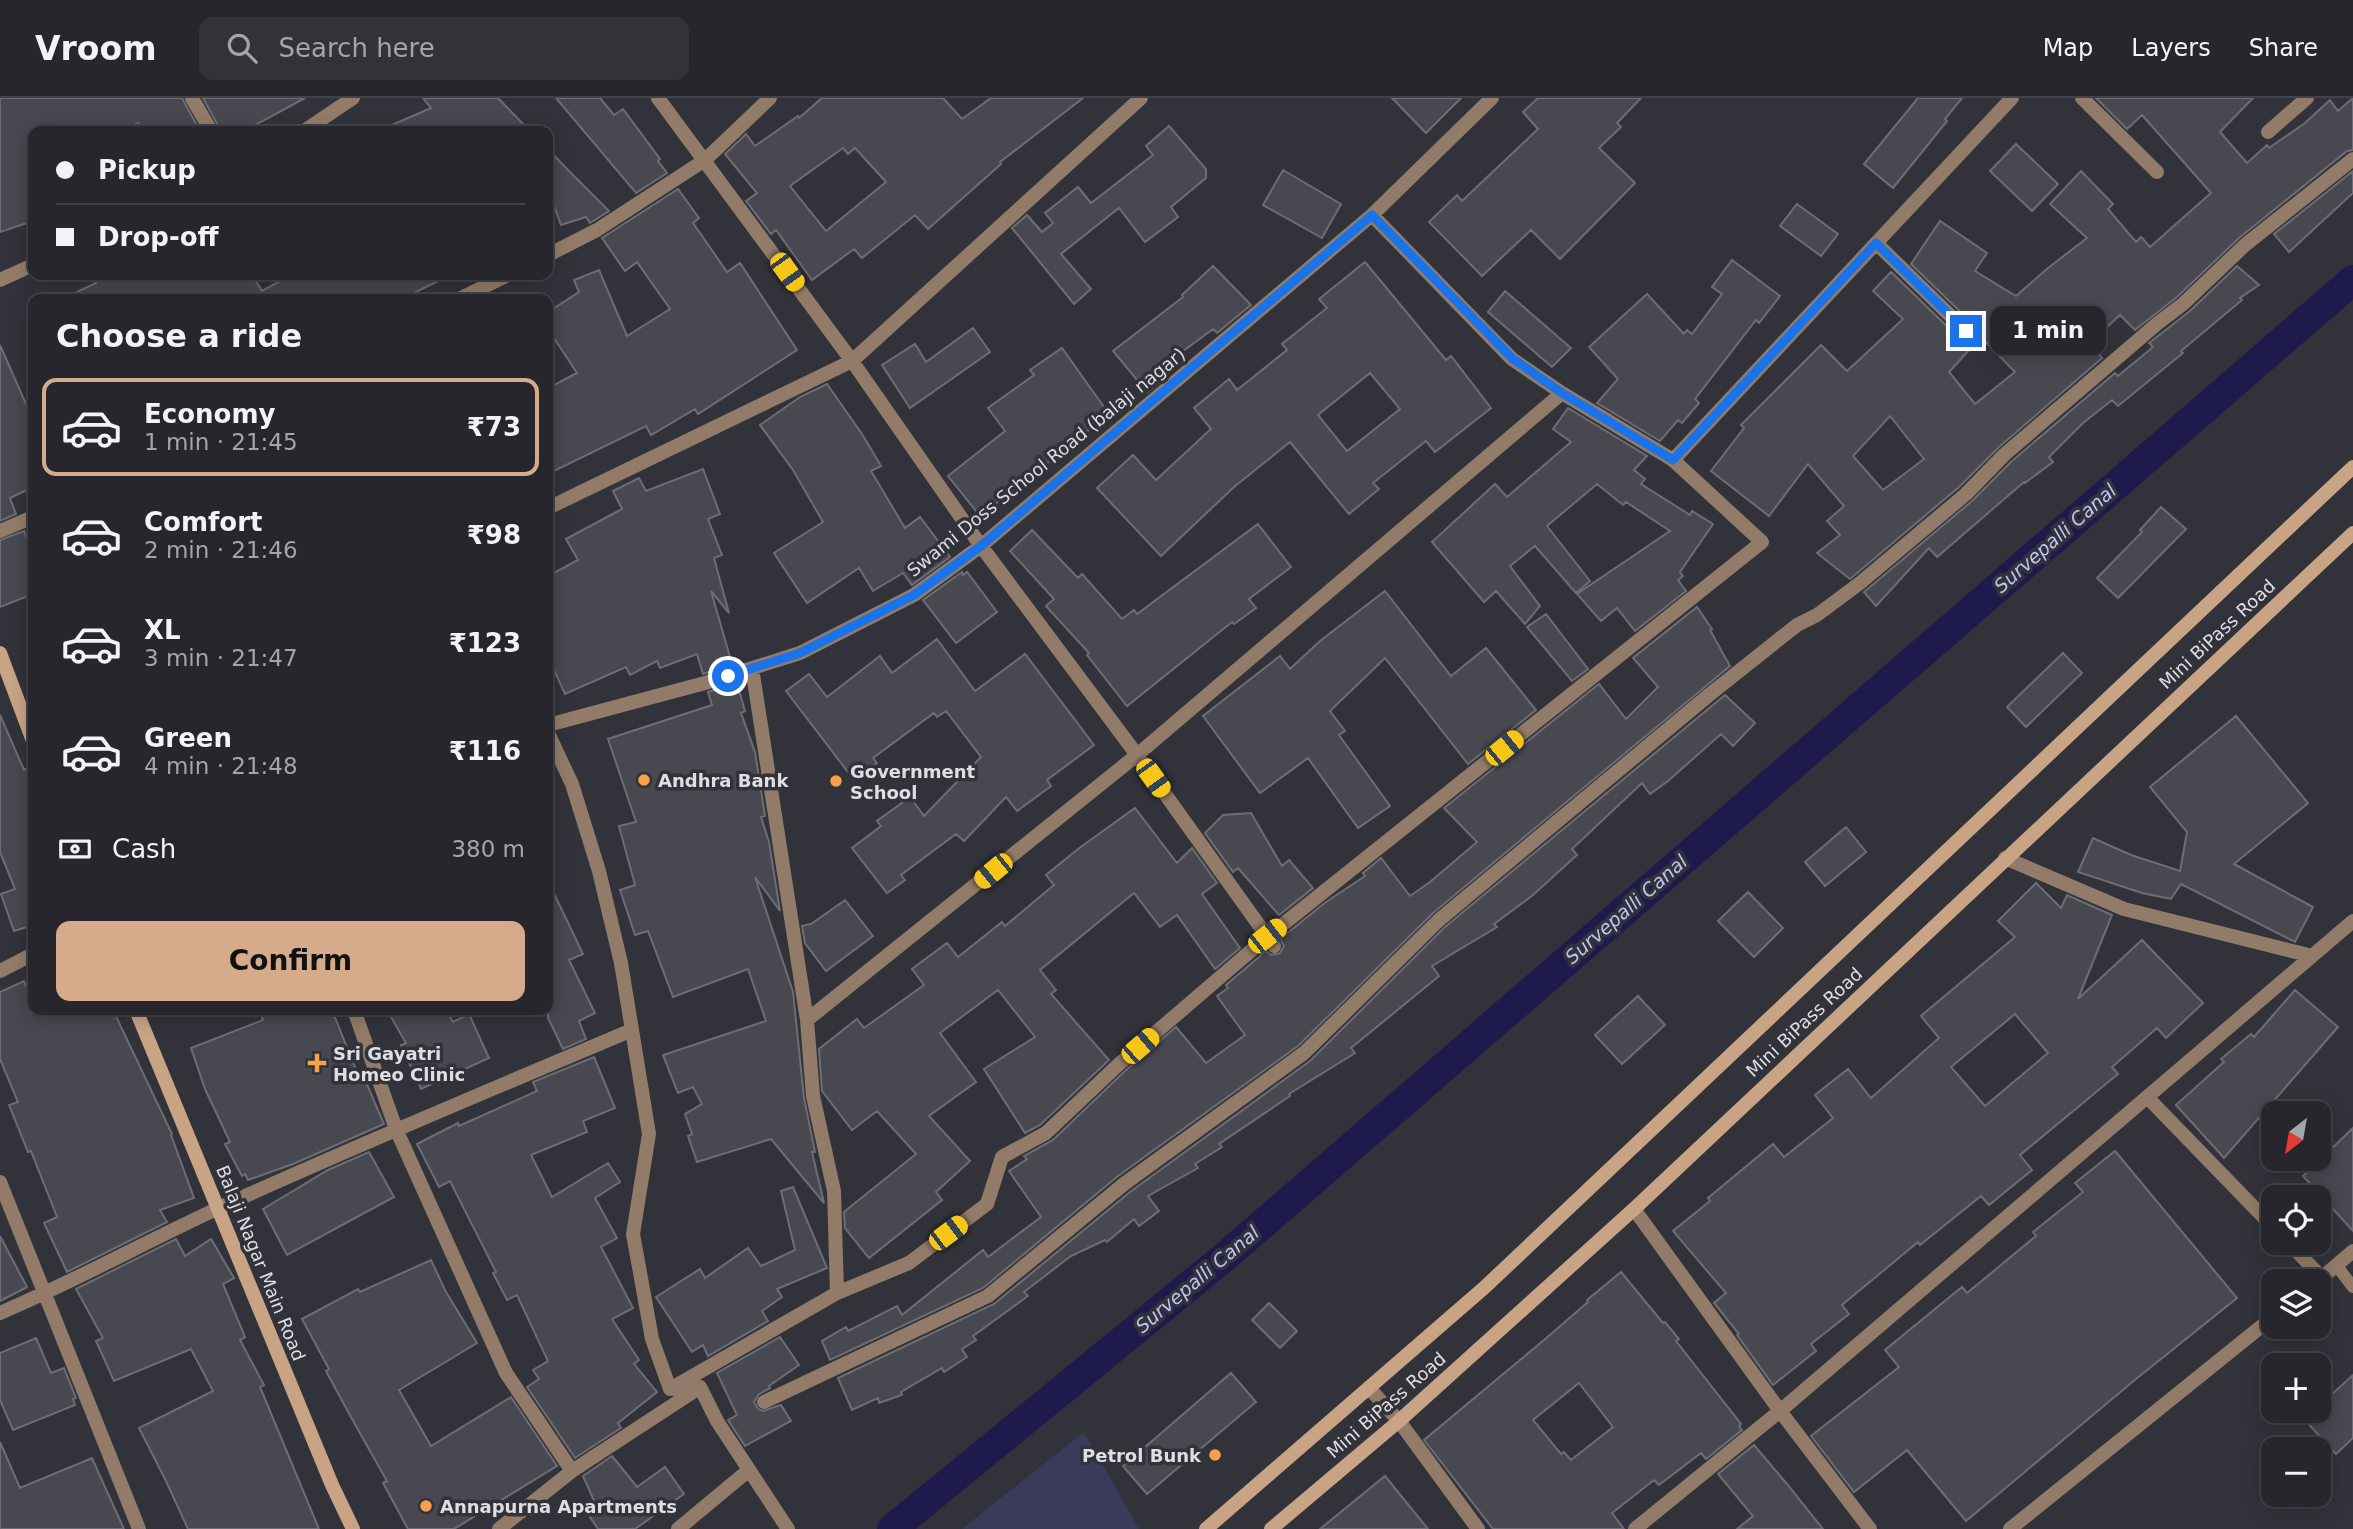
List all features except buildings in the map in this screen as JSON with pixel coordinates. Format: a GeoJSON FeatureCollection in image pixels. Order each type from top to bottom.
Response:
{"type":"FeatureCollection","features":[{"type":"Feature","properties":{"kind":"main road"},"geometry":{"type":"LineString","coordinates":[[1206,1529],[1495,1278],[2353,467]]}},
{"type":"Feature","properties":{"kind":"main road","name":"Mini BiPass Road"},"geometry":{"type":"LineString","coordinates":[[1271,1529],[1399,1420],[1634,1209],[2353,533]]}},
{"type":"Feature","properties":{"kind":"main road"},"geometry":{"type":"LineString","coordinates":[[0,653],[28,728]]}},
{"type":"Feature","properties":{"kind":"main road","name":"Balaji Nagar Main Road"},"geometry":{"type":"LineString","coordinates":[[138,1015],[332,1485],[353,1529]]}},
{"type":"Feature","properties":{"kind":"street"},"geometry":{"type":"LineString","coordinates":[[192,98],[208,126]]}},
{"type":"Feature","properties":{"kind":"street"},"geometry":{"type":"LineString","coordinates":[[311,126],[353,98]]}},
{"type":"Feature","properties":{"kind":"street"},"geometry":{"type":"LineString","coordinates":[[659,98],[852,361],[981,546],[1271,941]]}},
{"type":"Feature","properties":{"kind":"street"},"geometry":{"type":"LineString","coordinates":[[553,252],[597,230],[705,160],[770,98]]}},
{"type":"Feature","properties":{"kind":"street"},"geometry":{"type":"LineString","coordinates":[[553,506],[852,361],[1141,98]]}},
{"type":"Feature","properties":{"kind":"street","name":"Swami Doss School Road (balaji nagar)"},"geometry":{"type":"LineString","coordinates":[[553,724],[800,653],[914,595],[981,546],[1372,215],[1492,98]]}},
{"type":"Feature","properties":{"kind":"street"},"geometry":{"type":"LineString","coordinates":[[1673,460],[2012,98]]}},
{"type":"Feature","properties":{"kind":"street"},"geometry":{"type":"LineString","coordinates":[[2082,98],[2157,172]]}},
{"type":"Feature","properties":{"kind":"street"},"geometry":{"type":"LineString","coordinates":[[2268,132],[2307,98]]}},
{"type":"Feature","properties":{"kind":"street"},"geometry":{"type":"LineString","coordinates":[[764,1402],[988,1296],[1124,1184],[1304,1053],[1440,920],[1709,695],[1797,625],[1817,615],[1860,583],[1966,494],[2005,454],[2183,304],[2245,245],[2353,159]]}},
{"type":"Feature","properties":{"kind":"street"},"geometry":{"type":"LineString","coordinates":[[670,1389],[836,1293],[909,1263],[987,1204],[1002,1157],[1046,1133],[1119,1064],[1762,542],[1673,460],[1562,393],[1513,359],[1372,215]]}},
{"type":"Feature","properties":{"kind":"street"},"geometry":{"type":"LineString","coordinates":[[1876,243],[1966,331]]}},
{"type":"Feature","properties":{"kind":"street"},"geometry":{"type":"LineString","coordinates":[[0,280],[28,267]]}},
{"type":"Feature","properties":{"kind":"street"},"geometry":{"type":"LineString","coordinates":[[469,294],[498,280]]}},
{"type":"Feature","properties":{"kind":"street"},"geometry":{"type":"LineString","coordinates":[[807,1020],[1137,755],[1562,393]]}},
{"type":"Feature","properties":{"kind":"street"},"geometry":{"type":"LineString","coordinates":[[0,531],[28,519]]}},
{"type":"Feature","properties":{"kind":"street"},"geometry":{"type":"LineString","coordinates":[[752,668],[807,1020],[813,1096],[834,1191],[836,1293]]}},
{"type":"Feature","properties":{"kind":"street"},"geometry":{"type":"LineString","coordinates":[[553,744],[572,784],[599,871],[621,963],[649,1134],[633,1234],[652,1339],[670,1389]]}},
{"type":"Feature","properties":{"kind":"street"},"geometry":{"type":"LineString","coordinates":[[2005,858],[2124,909],[2312,956]]}},
{"type":"Feature","properties":{"kind":"street"},"geometry":{"type":"LineString","coordinates":[[1634,1529],[1780,1411],[2353,920]]}},
{"type":"Feature","properties":{"kind":"street"},"geometry":{"type":"LineString","coordinates":[[0,971],[28,957]]}},
{"type":"Feature","properties":{"kind":"street"},"geometry":{"type":"LineString","coordinates":[[356,1015],[396,1129],[506,1373],[572,1471]]}},
{"type":"Feature","properties":{"kind":"street"},"geometry":{"type":"LineString","coordinates":[[0,1313],[45,1294],[218,1209],[396,1129],[632,1030]]}},
{"type":"Feature","properties":{"kind":"street"},"geometry":{"type":"LineString","coordinates":[[2147,1097],[2261,1215]]}},
{"type":"Feature","properties":{"kind":"street"},"geometry":{"type":"LineString","coordinates":[[0,1182],[139,1529]]}},
{"type":"Feature","properties":{"kind":"street"},"geometry":{"type":"LineString","coordinates":[[1634,1209],[1780,1411],[1870,1529]]}},
{"type":"Feature","properties":{"kind":"street"},"geometry":{"type":"LineString","coordinates":[[2331,1269],[2353,1251]]}},
{"type":"Feature","properties":{"kind":"street"},"geometry":{"type":"LineString","coordinates":[[2299,1255],[2311,1269]]}},
{"type":"Feature","properties":{"kind":"street"},"geometry":{"type":"LineString","coordinates":[[2010,1529],[2261,1327]]}},
{"type":"Feature","properties":{"kind":"street"},"geometry":{"type":"LineString","coordinates":[[670,1389],[701,1387]]}},
{"type":"Feature","properties":{"kind":"street"},"geometry":{"type":"LineString","coordinates":[[499,1529],[572,1471],[701,1387]]}},
{"type":"Feature","properties":{"kind":"street"},"geometry":{"type":"LineString","coordinates":[[701,1387],[717,1421],[784,1523]]}},
{"type":"Feature","properties":{"kind":"street"},"geometry":{"type":"LineString","coordinates":[[1369,1388],[1399,1420],[1478,1529]]}},
{"type":"Feature","properties":{"kind":"street"},"geometry":{"type":"LineString","coordinates":[[678,1529],[749,1470]]}},
{"type":"Feature","properties":{"kind":"lane"},"geometry":{"type":"LineString","coordinates":[[2336,1265],[2353,1287]]}},
{"type":"Feature","properties":{"kind":"shaded area"},"geometry":{"type":"Polygon","coordinates":[[[1084,1432],[1139,1529],[962,1529],[1084,1432]]]}},
{"type":"Feature","properties":{"kind":"waterway","name":"Survepalli Canal"},"geometry":{"type":"LineString","coordinates":[[892,1529],[1221,1260],[2353,280]]}},
{"type":"Feature","properties":{"kind":"place","name":"Andhra Bank"},"geometry":{"type":"Point","coordinates":[644,780]}},
{"type":"Feature","properties":{"kind":"place","name":"Government School"},"geometry":{"type":"Point","coordinates":[836,781]}},
{"type":"Feature","properties":{"kind":"place","name":"Sri Gayatri Homeo Clinic"},"geometry":{"type":"Point","coordinates":[317,1063]}},
{"type":"Feature","properties":{"kind":"place","name":"Petrol Bunk"},"geometry":{"type":"Point","coordinates":[1215,1455]}},
{"type":"Feature","properties":{"kind":"place","name":"Annapurna Apartments"},"geometry":{"type":"Point","coordinates":[426,1506]}},
{"type":"Feature","properties":{"kind":"route"},"geometry":{"type":"LineString","coordinates":[[728,676],[800,653],[914,595],[981,546],[1372,215],[1513,359],[1562,393],[1673,460],[1876,243],[1966,331]]}}]}
